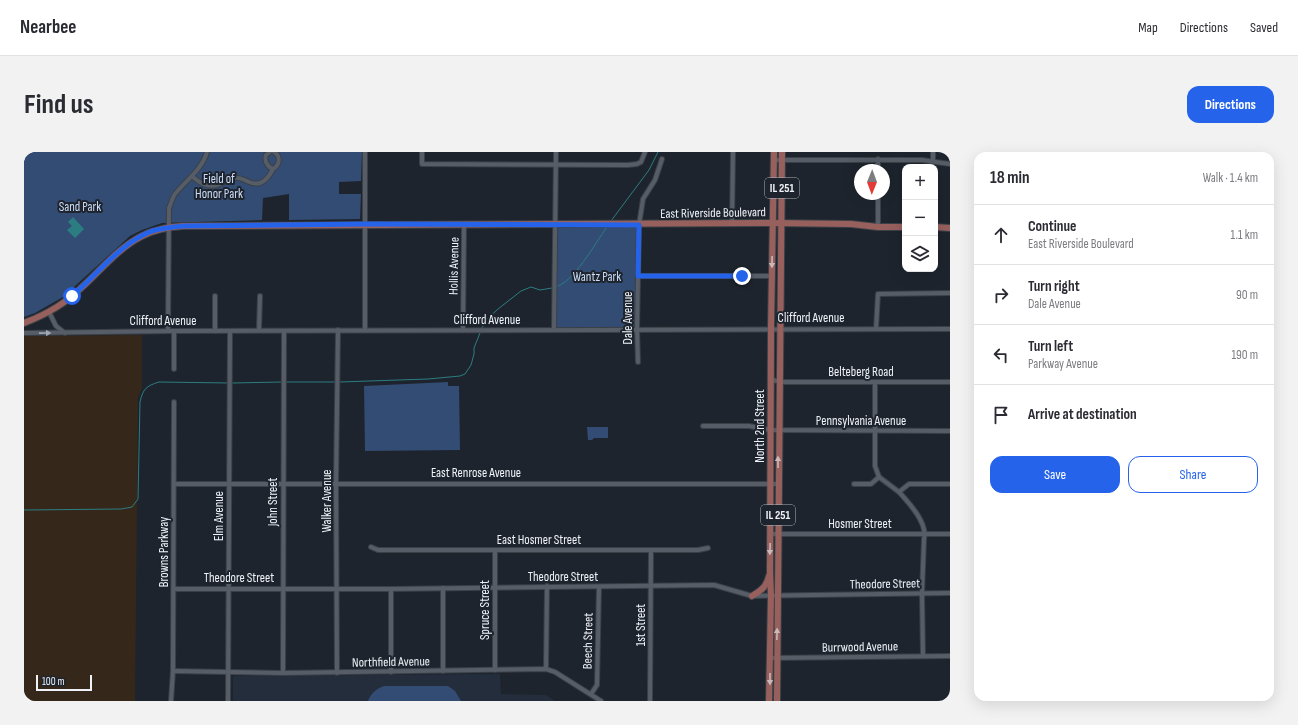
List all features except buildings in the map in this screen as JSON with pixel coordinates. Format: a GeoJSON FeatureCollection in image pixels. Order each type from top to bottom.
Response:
{"type":"FeatureCollection","features":[{"type":"Feature","properties":{"kind":"main road","name":"North 2nd Street"},"geometry":{"type":"LineString","coordinates":[[774,152],[771,293],[770,572],[774,596]]}},
{"type":"Feature","properties":{"kind":"main road","name":"North 2nd Street"},"geometry":{"type":"LineString","coordinates":[[770,701],[778,534],[782,152]]}},
{"type":"Feature","properties":{"kind":"main road","name":"East Riverside Boulevard"},"geometry":{"type":"LineString","coordinates":[[24,323],[49,312],[62,303],[132,242],[152,231],[168,227],[365,224],[639,225],[782,223],[850,224],[878,227],[902,227]]}},
{"type":"Feature","properties":{"kind":"main road"},"geometry":{"type":"LineString","coordinates":[[938,227],[950,228]]}},
{"type":"Feature","properties":{"kind":"main road"},"geometry":{"type":"LineString","coordinates":[[771,293],[780,293]]}},
{"type":"Feature","properties":{"kind":"main road"},"geometry":{"type":"LineString","coordinates":[[752,596],[762,590],[768,580],[770,572]]}},
{"type":"Feature","properties":{"kind":"main road","name":"North 2nd Street"},"geometry":{"type":"LineString","coordinates":[[773,658],[777,701]]}},
{"type":"Feature","properties":{"kind":"street"},"geometry":{"type":"LineString","coordinates":[[168,331],[169,208],[174,195],[202,163],[207,152]]}},
{"type":"Feature","properties":{"kind":"street"},"geometry":{"type":"LineString","coordinates":[[270,152],[266,155],[266,160],[268,166],[273,169]]}},
{"type":"Feature","properties":{"kind":"street"},"geometry":{"type":"LineString","coordinates":[[192,176],[201,183],[210,186],[218,186],[231,178],[239,178],[252,183],[264,181],[277,166],[279,159],[278,155],[274,152]]}},
{"type":"Feature","properties":{"kind":"street"},"geometry":{"type":"LineString","coordinates":[[365,152],[365,330]]}},
{"type":"Feature","properties":{"kind":"street"},"geometry":{"type":"LineString","coordinates":[[422,152],[422,164],[556,165],[637,164],[641,162],[645,152]]}},
{"type":"Feature","properties":{"kind":"street"},"geometry":{"type":"LineString","coordinates":[[554,330],[556,152]]}},
{"type":"Feature","properties":{"kind":"street"},"geometry":{"type":"LineString","coordinates":[[732,224],[733,152]]}},
{"type":"Feature","properties":{"kind":"street"},"geometry":{"type":"LineString","coordinates":[[933,152],[933,161]]}},
{"type":"Feature","properties":{"kind":"street","name":"Dale Avenue"},"geometry":{"type":"LineString","coordinates":[[638,362],[637,329],[639,225],[643,199],[656,177],[662,160]]}},
{"type":"Feature","properties":{"kind":"street"},"geometry":{"type":"LineString","coordinates":[[774,160],[933,161],[950,164]]}},
{"type":"Feature","properties":{"kind":"street"},"geometry":{"type":"LineString","coordinates":[[878,200],[878,227]]}},
{"type":"Feature","properties":{"kind":"street","name":"Hollis Avenue"},"geometry":{"type":"LineString","coordinates":[[463,330],[464,225]]}},
{"type":"Feature","properties":{"kind":"street"},"geometry":{"type":"LineString","coordinates":[[638,276],[772,276]]}},
{"type":"Feature","properties":{"kind":"street"},"geometry":{"type":"LineString","coordinates":[[876,328],[878,294],[950,293]]}},
{"type":"Feature","properties":{"kind":"street"},"geometry":{"type":"LineString","coordinates":[[215,296],[215,331]]}},
{"type":"Feature","properties":{"kind":"street"},"geometry":{"type":"LineString","coordinates":[[259,330],[260,296]]}},
{"type":"Feature","properties":{"kind":"street"},"geometry":{"type":"LineString","coordinates":[[49,312],[56,326],[65,333]]}},
{"type":"Feature","properties":{"kind":"street","name":"Clifford Avenue"},"geometry":{"type":"LineString","coordinates":[[24,334],[230,330],[771,328],[950,329]]}},
{"type":"Feature","properties":{"kind":"street","name":"Elm Avenue"},"geometry":{"type":"LineString","coordinates":[[228,701],[230,330]]}},
{"type":"Feature","properties":{"kind":"street","name":"Walker Avenue"},"geometry":{"type":"LineString","coordinates":[[337,672],[336,483],[338,330]]}},
{"type":"Feature","properties":{"kind":"street"},"geometry":{"type":"LineString","coordinates":[[174,331],[174,370]]}},
{"type":"Feature","properties":{"kind":"street","name":"John Street"},"geometry":{"type":"LineString","coordinates":[[283,673],[284,331]]}},
{"type":"Feature","properties":{"kind":"street","name":"Belteberg Road"},"geometry":{"type":"LineString","coordinates":[[771,380],[784,382],[950,382]]}},
{"type":"Feature","properties":{"kind":"street"},"geometry":{"type":"LineString","coordinates":[[875,382],[875,466],[879,477],[899,492],[918,513],[926,534],[924,539],[922,594],[922,656]]}},
{"type":"Feature","properties":{"kind":"street","name":"Browns Parkway"},"geometry":{"type":"LineString","coordinates":[[171,701],[174,589],[174,402]]}},
{"type":"Feature","properties":{"kind":"street","name":"Pennsylvania Avenue"},"geometry":{"type":"LineString","coordinates":[[703,426],[748,426],[771,430],[950,431]]}},
{"type":"Feature","properties":{"kind":"street"},"geometry":{"type":"LineString","coordinates":[[854,484],[871,484],[879,477]]}},
{"type":"Feature","properties":{"kind":"street","name":"East Renrose Avenue"},"geometry":{"type":"LineString","coordinates":[[175,484],[778,484]]}},
{"type":"Feature","properties":{"kind":"street"},"geometry":{"type":"LineString","coordinates":[[899,492],[909,484],[950,484]]}},
{"type":"Feature","properties":{"kind":"street","name":"Hosmer Street"},"geometry":{"type":"LineString","coordinates":[[771,534],[950,534]]}},
{"type":"Feature","properties":{"kind":"street","name":"East Hosmer Street"},"geometry":{"type":"LineString","coordinates":[[371,547],[378,550],[698,550],[708,548]]}},
{"type":"Feature","properties":{"kind":"street","name":"Spruce Street"},"geometry":{"type":"LineString","coordinates":[[495,550],[496,670]]}},
{"type":"Feature","properties":{"kind":"street","name":"1st Street"},"geometry":{"type":"LineString","coordinates":[[650,701],[651,550]]}},
{"type":"Feature","properties":{"kind":"street","name":"Theodore Street"},"geometry":{"type":"LineString","coordinates":[[174,589],[391,589],[714,585],[752,596],[950,593]]}},
{"type":"Feature","properties":{"kind":"street"},"geometry":{"type":"LineString","coordinates":[[546,669],[547,586]]}},
{"type":"Feature","properties":{"kind":"street","name":"Beech Street"},"geometry":{"type":"LineString","coordinates":[[591,694],[598,685],[599,587]]}},
{"type":"Feature","properties":{"kind":"street"},"geometry":{"type":"LineString","coordinates":[[443,588],[443,671]]}},
{"type":"Feature","properties":{"kind":"street"},"geometry":{"type":"LineString","coordinates":[[391,589],[391,672]]}},
{"type":"Feature","properties":{"kind":"street","name":"Burrwood Avenue"},"geometry":{"type":"LineString","coordinates":[[773,658],[950,656]]}},
{"type":"Feature","properties":{"kind":"street","name":"Northfield Avenue"},"geometry":{"type":"LineString","coordinates":[[173,671],[283,673],[546,669],[555,672],[601,701]]}},
{"type":"Feature","properties":{"kind":"shaded area"},"geometry":{"type":"Polygon","coordinates":[[[73,217],[84,229],[75,238],[67,230],[72,226],[68,222],[73,217]]]}},
{"type":"Feature","properties":{"kind":"shaded area"},"geometry":{"type":"Polygon","coordinates":[[[142,335],[142,388],[138,397],[135,701],[24,701],[24,336],[142,335]]]}},
{"type":"Feature","properties":{"kind":"shaded area"},"geometry":{"type":"Polygon","coordinates":[[[500,674],[501,694],[546,695],[555,701],[233,701],[234,676],[500,674]]]}},
{"type":"Feature","properties":{"kind":"green space"},"geometry":{"type":"Polygon","coordinates":[[[24,152],[362,152],[361,181],[339,182],[339,194],[361,194],[360,219],[289,220],[289,194],[263,198],[262,220],[162,223],[130,236],[63,297],[35,313],[24,317],[24,152]]]}},
{"type":"Feature","properties":{"kind":"green space","name":"Wantz Park"},"geometry":{"type":"Polygon","coordinates":[[[556,224],[639,225],[637,329],[554,330],[556,224]]]}},
{"type":"Feature","properties":{"kind":"green space"},"geometry":{"type":"Polygon","coordinates":[[[448,382],[448,386],[459,386],[460,450],[365,451],[364,386],[448,382]]]}},
{"type":"Feature","properties":{"kind":"green space"},"geometry":{"type":"Polygon","coordinates":[[[587,427],[608,427],[608,438],[594,438],[592,440],[588,440],[587,427]]]}},
{"type":"Feature","properties":{"kind":"green space"},"geometry":{"type":"Polygon","coordinates":[[[384,686],[448,686],[455,691],[461,701],[368,701],[374,692],[384,686]]]}},
{"type":"Feature","properties":{"kind":"waterway"},"geometry":{"type":"LineString","coordinates":[[611,221],[649,170],[658,152]]}},
{"type":"Feature","properties":{"kind":"waterway"},"geometry":{"type":"LineString","coordinates":[[555,287],[562,284],[569,278],[584,262],[607,227]]}},
{"type":"Feature","properties":{"kind":"waterway"},"geometry":{"type":"LineString","coordinates":[[482,328],[486,320],[521,291],[531,287],[540,290],[552,288]]}},
{"type":"Feature","properties":{"kind":"waterway"},"geometry":{"type":"LineString","coordinates":[[340,382],[428,379],[460,376],[465,374],[471,365],[474,348],[480,333]]}},
{"type":"Feature","properties":{"kind":"waterway"},"geometry":{"type":"LineString","coordinates":[[24,510],[121,509],[132,507],[138,499],[140,402],[142,394],[151,385],[159,382],[229,383]]}},
{"type":"Feature","properties":{"kind":"waterway"},"geometry":{"type":"LineString","coordinates":[[232,383],[283,382]]}},
{"type":"Feature","properties":{"kind":"waterway"},"geometry":{"type":"LineString","coordinates":[[286,382],[337,382]]}},
{"type":"Feature","properties":{"kind":"route"},"geometry":{"type":"LineString","coordinates":[[72,296],[118,254],[141,236],[159,229],[183,226],[365,224],[639,225],[638,276],[742,276]]}},
{"type":"Feature","properties":{"kind":"park label","name":"Field of Honor Park"},"geometry":{"type":"Point","coordinates":[219,186]}},
{"type":"Feature","properties":{"kind":"park label","name":"Sand Park"},"geometry":{"type":"Point","coordinates":[80,207]}}]}
